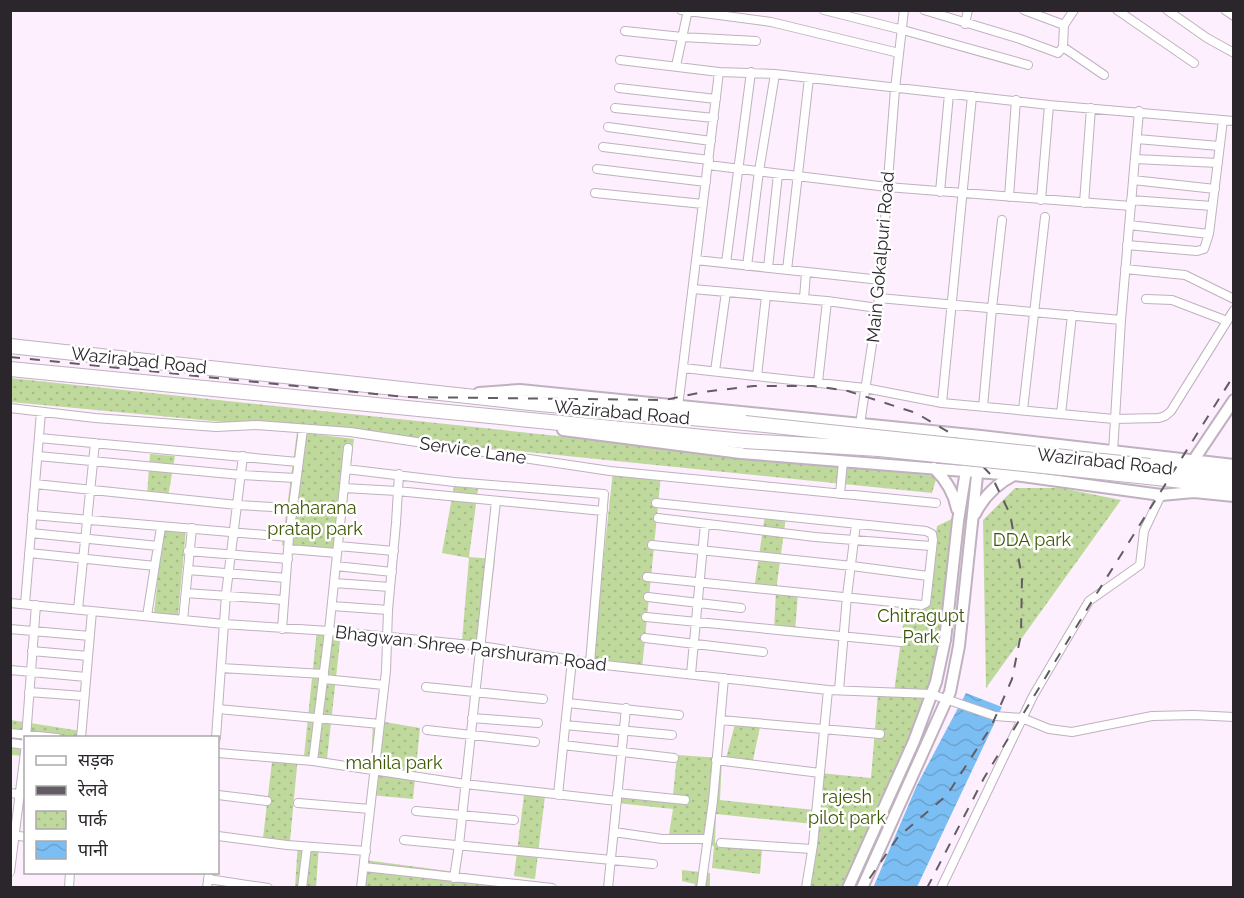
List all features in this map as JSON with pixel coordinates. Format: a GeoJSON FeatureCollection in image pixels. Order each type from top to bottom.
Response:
{"type":"FeatureCollection","features":[{"type":"Feature","properties":{"kind":"highway","name":"Wazirabad Road"},"geometry":{"type":"LineString","coordinates":[[10,346],[530,404],[745,423],[1233,476]]}},
{"type":"Feature","properties":{"kind":"highway","name":"Wazirabad Road"},"geometry":{"type":"LineString","coordinates":[[10,369],[744,441],[879,449],[1233,487]]}},
{"type":"Feature","properties":{"kind":"main road"},"geometry":{"type":"LineString","coordinates":[[455,395],[520,390],[981,436],[1233,465]]}},
{"type":"Feature","properties":{"kind":"main road"},"geometry":{"type":"LineString","coordinates":[[1193,461],[1233,400]]}},
{"type":"Feature","properties":{"kind":"main road"},"geometry":{"type":"LineString","coordinates":[[457,413],[502,422],[741,453],[1014,475],[1149,494],[1194,492],[1233,496]]}},
{"type":"Feature","properties":{"kind":"main road"},"geometry":{"type":"LineString","coordinates":[[825,460],[821,439],[824,429],[831,422]]}},
{"type":"Feature","properties":{"kind":"main road"},"geometry":{"type":"LineString","coordinates":[[862,888],[950,692],[959,646],[972,526],[969,435]]}},
{"type":"Feature","properties":{"kind":"main road"},"geometry":{"type":"LineString","coordinates":[[848,888],[914,741],[936,682],[945,640],[958,521],[981,436]]}},
{"type":"Feature","properties":{"kind":"main road"},"geometry":{"type":"LineString","coordinates":[[934,468],[945,478],[952,492],[957,506],[958,521]]}},
{"type":"Feature","properties":{"kind":"main road"},"geometry":{"type":"LineString","coordinates":[[972,526],[982,501],[996,486],[1014,475]]}},
{"type":"Feature","properties":{"kind":"street"},"geometry":{"type":"LineString","coordinates":[[681,10],[771,22],[899,53]]}},
{"type":"Feature","properties":{"kind":"street"},"geometry":{"type":"LineString","coordinates":[[824,10],[1028,65]]}},
{"type":"Feature","properties":{"kind":"street","name":"Main Gokalpuri Road"},"geometry":{"type":"LineString","coordinates":[[860,424],[881,280],[895,89],[904,10]]}},
{"type":"Feature","properties":{"kind":"street"},"geometry":{"type":"LineString","coordinates":[[924,10],[1020,39],[1054,53],[1061,51],[1063,47],[1065,25],[1074,10]]}},
{"type":"Feature","properties":{"kind":"street"},"geometry":{"type":"LineString","coordinates":[[965,24],[968,10]]}},
{"type":"Feature","properties":{"kind":"street"},"geometry":{"type":"LineString","coordinates":[[1024,10],[1065,25]]}},
{"type":"Feature","properties":{"kind":"street"},"geometry":{"type":"LineString","coordinates":[[1117,10],[1194,63]]}},
{"type":"Feature","properties":{"kind":"street"},"geometry":{"type":"LineString","coordinates":[[1167,10],[1233,53]]}},
{"type":"Feature","properties":{"kind":"street"},"geometry":{"type":"LineString","coordinates":[[1225,10],[1233,16]]}},
{"type":"Feature","properties":{"kind":"street"},"geometry":{"type":"LineString","coordinates":[[676,66],[688,11]]}},
{"type":"Feature","properties":{"kind":"street"},"geometry":{"type":"LineString","coordinates":[[625,31],[682,38],[756,42]]}},
{"type":"Feature","properties":{"kind":"street"},"geometry":{"type":"LineString","coordinates":[[1063,47],[1104,75]]}},
{"type":"Feature","properties":{"kind":"street"},"geometry":{"type":"LineString","coordinates":[[620,60],[720,72],[775,74],[1049,105],[1139,111],[1233,121]]}},
{"type":"Feature","properties":{"kind":"street"},"geometry":{"type":"LineString","coordinates":[[678,407],[720,72]]}},
{"type":"Feature","properties":{"kind":"street"},"geometry":{"type":"LineString","coordinates":[[726,263],[751,72]]}},
{"type":"Feature","properties":{"kind":"street"},"geometry":{"type":"LineString","coordinates":[[747,266],[759,171],[775,74]]}},
{"type":"Feature","properties":{"kind":"street"},"geometry":{"type":"LineString","coordinates":[[787,270],[809,78]]}},
{"type":"Feature","properties":{"kind":"street"},"geometry":{"type":"LineString","coordinates":[[619,88],[716,99]]}},
{"type":"Feature","properties":{"kind":"street"},"geometry":{"type":"LineString","coordinates":[[940,192],[949,94]]}},
{"type":"Feature","properties":{"kind":"street"},"geometry":{"type":"LineString","coordinates":[[942,403],[972,96]]}},
{"type":"Feature","properties":{"kind":"street"},"geometry":{"type":"LineString","coordinates":[[1009,197],[1016,100]]}},
{"type":"Feature","properties":{"kind":"street"},"geometry":{"type":"LineString","coordinates":[[1041,200],[1049,105]]}},
{"type":"Feature","properties":{"kind":"street"},"geometry":{"type":"LineString","coordinates":[[615,108],[714,118]]}},
{"type":"Feature","properties":{"kind":"street"},"geometry":{"type":"LineString","coordinates":[[1084,203],[1091,108]]}},
{"type":"Feature","properties":{"kind":"street"},"geometry":{"type":"LineString","coordinates":[[1113,452],[1121,320],[1139,111]]}},
{"type":"Feature","properties":{"kind":"street"},"geometry":{"type":"LineString","coordinates":[[1127,245],[1200,251],[1206,246],[1223,120]]}},
{"type":"Feature","properties":{"kind":"street"},"geometry":{"type":"LineString","coordinates":[[608,127],[711,141]]}},
{"type":"Feature","properties":{"kind":"street"},"geometry":{"type":"LineString","coordinates":[[1137,139],[1219,146]]}},
{"type":"Feature","properties":{"kind":"street"},"geometry":{"type":"LineString","coordinates":[[603,147],[708,162],[737,169],[887,187],[1084,203],[1212,206]]}},
{"type":"Feature","properties":{"kind":"street"},"geometry":{"type":"LineString","coordinates":[[1135,159],[1218,163]]}},
{"type":"Feature","properties":{"kind":"street"},"geometry":{"type":"LineString","coordinates":[[597,170],[706,182]]}},
{"type":"Feature","properties":{"kind":"street"},"geometry":{"type":"LineString","coordinates":[[768,268],[778,174]]}},
{"type":"Feature","properties":{"kind":"street"},"geometry":{"type":"LineString","coordinates":[[1133,180],[1215,189]]}},
{"type":"Feature","properties":{"kind":"street"},"geometry":{"type":"LineString","coordinates":[[595,193],[703,204]]}},
{"type":"Feature","properties":{"kind":"street"},"geometry":{"type":"LineString","coordinates":[[1023,410],[1045,217]]}},
{"type":"Feature","properties":{"kind":"street"},"geometry":{"type":"LineString","coordinates":[[983,407],[1002,220]]}},
{"type":"Feature","properties":{"kind":"street"},"geometry":{"type":"LineString","coordinates":[[1129,225],[1209,234]]}},
{"type":"Feature","properties":{"kind":"street"},"geometry":{"type":"LineString","coordinates":[[696,260],[881,280]]}},
{"type":"Feature","properties":{"kind":"street"},"geometry":{"type":"LineString","coordinates":[[1125,269],[1185,274],[1233,299]]}},
{"type":"Feature","properties":{"kind":"street"},"geometry":{"type":"LineString","coordinates":[[804,299],[806,272]]}},
{"type":"Feature","properties":{"kind":"street"},"geometry":{"type":"LineString","coordinates":[[693,289],[878,308]]}},
{"type":"Feature","properties":{"kind":"street"},"geometry":{"type":"LineString","coordinates":[[715,371],[726,292]]}},
{"type":"Feature","properties":{"kind":"street"},"geometry":{"type":"LineString","coordinates":[[757,376],[766,296]]}},
{"type":"Feature","properties":{"kind":"street"},"geometry":{"type":"LineString","coordinates":[[879,297],[1121,320]]}},
{"type":"Feature","properties":{"kind":"street"},"geometry":{"type":"LineString","coordinates":[[1146,299],[1172,300],[1227,321]]}},
{"type":"Feature","properties":{"kind":"street"},"geometry":{"type":"LineString","coordinates":[[818,382],[827,301]]}},
{"type":"Feature","properties":{"kind":"street"},"geometry":{"type":"LineString","coordinates":[[683,368],[865,388],[942,403],[1114,419],[1166,416],[1233,310]]}},
{"type":"Feature","properties":{"kind":"street"},"geometry":{"type":"LineString","coordinates":[[1062,414],[1072,315]]}},
{"type":"Feature","properties":{"kind":"street","name":"Service Lane"},"geometry":{"type":"LineString","coordinates":[[10,408],[216,428],[257,425],[350,432],[610,471],[936,502]]}},
{"type":"Feature","properties":{"kind":"street"},"geometry":{"type":"LineString","coordinates":[[25,604],[41,412]]}},
{"type":"Feature","properties":{"kind":"street"},"geometry":{"type":"LineString","coordinates":[[282,629],[292,508],[303,429]]}},
{"type":"Feature","properties":{"kind":"street"},"geometry":{"type":"LineString","coordinates":[[39,438],[298,462]]}},
{"type":"Feature","properties":{"kind":"street"},"geometry":{"type":"LineString","coordinates":[[78,609],[95,443]]}},
{"type":"Feature","properties":{"kind":"street"},"geometry":{"type":"LineString","coordinates":[[313,761],[348,448]]}},
{"type":"Feature","properties":{"kind":"street"},"geometry":{"type":"LineString","coordinates":[[38,456],[241,475],[296,477]]}},
{"type":"Feature","properties":{"kind":"street"},"geometry":{"type":"LineString","coordinates":[[216,736],[226,594],[243,456]]}},
{"type":"Feature","properties":{"kind":"street"},"geometry":{"type":"LineString","coordinates":[[840,494],[843,461]]}},
{"type":"Feature","properties":{"kind":"street"},"geometry":{"type":"LineString","coordinates":[[346,469],[454,482],[604,494],[590,663]]}},
{"type":"Feature","properties":{"kind":"street"},"geometry":{"type":"LineString","coordinates":[[361,888],[384,685],[399,474]]}},
{"type":"Feature","properties":{"kind":"street"},"geometry":{"type":"LineString","coordinates":[[35,484],[237,505],[292,508]]}},
{"type":"Feature","properties":{"kind":"street"},"geometry":{"type":"LineString","coordinates":[[344,488],[603,511]]}},
{"type":"Feature","properties":{"kind":"street"},"geometry":{"type":"LineString","coordinates":[[941,888],[1033,696],[1089,601],[1140,565],[1144,531],[1161,495]]}},
{"type":"Feature","properties":{"kind":"street"},"geometry":{"type":"LineString","coordinates":[[454,878],[496,501]]}},
{"type":"Feature","properties":{"kind":"street"},"geometry":{"type":"LineString","coordinates":[[647,577],[924,605],[933,537],[926,531],[656,503]]}},
{"type":"Feature","properties":{"kind":"street"},"geometry":{"type":"LineString","coordinates":[[32,515],[289,537]]}},
{"type":"Feature","properties":{"kind":"street"},"geometry":{"type":"LineString","coordinates":[[658,518],[815,537],[855,538],[931,546]]}},
{"type":"Feature","properties":{"kind":"street"},"geometry":{"type":"LineString","coordinates":[[691,674],[705,524]]}},
{"type":"Feature","properties":{"kind":"street"},"geometry":{"type":"LineString","coordinates":[[839,690],[856,525]]}},
{"type":"Feature","properties":{"kind":"street"},"geometry":{"type":"LineString","coordinates":[[147,616],[161,527]]}},
{"type":"Feature","properties":{"kind":"street"},"geometry":{"type":"LineString","coordinates":[[183,620],[192,528]]}},
{"type":"Feature","properties":{"kind":"street"},"geometry":{"type":"LineString","coordinates":[[31,533],[158,546]]}},
{"type":"Feature","properties":{"kind":"street"},"geometry":{"type":"LineString","coordinates":[[652,545],[928,576]]}},
{"type":"Feature","properties":{"kind":"street"},"geometry":{"type":"LineString","coordinates":[[289,549],[394,551]]}},
{"type":"Feature","properties":{"kind":"street"},"geometry":{"type":"LineString","coordinates":[[188,551],[288,559]]}},
{"type":"Feature","properties":{"kind":"street"},"geometry":{"type":"LineString","coordinates":[[29,553],[154,566]]}},
{"type":"Feature","properties":{"kind":"street"},"geometry":{"type":"LineString","coordinates":[[336,566],[392,572]]}},
{"type":"Feature","properties":{"kind":"street"},"geometry":{"type":"LineString","coordinates":[[188,570],[286,578]]}},
{"type":"Feature","properties":{"kind":"street"},"geometry":{"type":"LineString","coordinates":[[334,583],[390,587]]}},
{"type":"Feature","properties":{"kind":"street"},"geometry":{"type":"LineString","coordinates":[[186,593],[226,594],[284,600]]}},
{"type":"Feature","properties":{"kind":"street"},"geometry":{"type":"LineString","coordinates":[[648,597],[741,608]]}},
{"type":"Feature","properties":{"kind":"street","name":"Bhagwan Shree Parshuram Road"},"geometry":{"type":"LineString","coordinates":[[10,603],[480,646],[590,663],[828,690],[930,694],[995,716],[1022,718],[1049,729],[1072,732],[1152,716],[1233,717]]}},
{"type":"Feature","properties":{"kind":"street"},"geometry":{"type":"LineString","coordinates":[[10,733],[26,736],[36,605]]}},
{"type":"Feature","properties":{"kind":"street"},"geometry":{"type":"LineString","coordinates":[[332,606],[388,609]]}},
{"type":"Feature","properties":{"kind":"street"},"geometry":{"type":"LineString","coordinates":[[81,736],[92,611]]}},
{"type":"Feature","properties":{"kind":"street"},"geometry":{"type":"LineString","coordinates":[[646,617],[901,642]]}},
{"type":"Feature","properties":{"kind":"street"},"geometry":{"type":"LineString","coordinates":[[10,628],[90,636]]}},
{"type":"Feature","properties":{"kind":"street"},"geometry":{"type":"LineString","coordinates":[[645,638],[763,652]]}},
{"type":"Feature","properties":{"kind":"street"},"geometry":{"type":"LineString","coordinates":[[32,651],[88,656]]}},
{"type":"Feature","properties":{"kind":"street"},"geometry":{"type":"LineString","coordinates":[[558,795],[572,660]]}},
{"type":"Feature","properties":{"kind":"street"},"geometry":{"type":"LineString","coordinates":[[221,668],[324,676],[384,685]]}},
{"type":"Feature","properties":{"kind":"street"},"geometry":{"type":"LineString","coordinates":[[10,670],[86,677]]}},
{"type":"Feature","properties":{"kind":"street"},"geometry":{"type":"LineString","coordinates":[[701,888],[724,678]]}},
{"type":"Feature","properties":{"kind":"street"},"geometry":{"type":"LineString","coordinates":[[426,687],[543,699]]}},
{"type":"Feature","properties":{"kind":"street"},"geometry":{"type":"LineString","coordinates":[[807,888],[828,690]]}},
{"type":"Feature","properties":{"kind":"street"},"geometry":{"type":"LineString","coordinates":[[29,692],[83,696]]}},
{"type":"Feature","properties":{"kind":"street"},"geometry":{"type":"LineString","coordinates":[[568,704],[679,715]]}},
{"type":"Feature","properties":{"kind":"street"},"geometry":{"type":"LineString","coordinates":[[608,888],[626,708]]}},
{"type":"Feature","properties":{"kind":"street"},"geometry":{"type":"LineString","coordinates":[[218,709],[380,724]]}},
{"type":"Feature","properties":{"kind":"street"},"geometry":{"type":"LineString","coordinates":[[472,718],[538,723]]}},
{"type":"Feature","properties":{"kind":"street"},"geometry":{"type":"LineString","coordinates":[[720,720],[880,734]]}},
{"type":"Feature","properties":{"kind":"street"},"geometry":{"type":"LineString","coordinates":[[566,725],[672,735]]}},
{"type":"Feature","properties":{"kind":"street"},"geometry":{"type":"LineString","coordinates":[[427,730],[535,742]]}},
{"type":"Feature","properties":{"kind":"street"},"geometry":{"type":"LineString","coordinates":[[563,745],[674,758]]}},
{"type":"Feature","properties":{"kind":"street"},"geometry":{"type":"LineString","coordinates":[[219,753],[313,761],[465,784],[558,795],[685,800]]}},
{"type":"Feature","properties":{"kind":"street"},"geometry":{"type":"LineString","coordinates":[[716,760],[820,773]]}},
{"type":"Feature","properties":{"kind":"street"},"geometry":{"type":"LineString","coordinates":[[10,872],[13,835],[23,795],[24,770]]}},
{"type":"Feature","properties":{"kind":"street"},"geometry":{"type":"LineString","coordinates":[[10,794],[23,795]]}},
{"type":"Feature","properties":{"kind":"street"},"geometry":{"type":"LineString","coordinates":[[219,795],[267,801]]}},
{"type":"Feature","properties":{"kind":"street"},"geometry":{"type":"LineString","coordinates":[[298,803],[370,809]]}},
{"type":"Feature","properties":{"kind":"street"},"geometry":{"type":"LineString","coordinates":[[416,812],[514,820]]}},
{"type":"Feature","properties":{"kind":"street"},"geometry":{"type":"LineString","coordinates":[[614,832],[662,839],[707,839]]}},
{"type":"Feature","properties":{"kind":"street"},"geometry":{"type":"LineString","coordinates":[[219,836],[307,847],[366,851]]}},
{"type":"Feature","properties":{"kind":"street"},"geometry":{"type":"LineString","coordinates":[[404,840],[653,864]]}},
{"type":"Feature","properties":{"kind":"street"},"geometry":{"type":"LineString","coordinates":[[721,843],[812,849]]}},
{"type":"Feature","properties":{"kind":"street"},"geometry":{"type":"LineString","coordinates":[[302,888],[307,847]]}},
{"type":"Feature","properties":{"kind":"street"},"geometry":{"type":"LineString","coordinates":[[364,867],[552,888]]}},
{"type":"Feature","properties":{"kind":"street"},"geometry":{"type":"LineString","coordinates":[[208,880],[268,888]]}},
{"type":"Feature","properties":{"kind":"green space"},"geometry":{"type":"Polygon","coordinates":[[[10,378],[937,476],[932,493],[11,402],[10,378]]]}},
{"type":"Feature","properties":{"kind":"green space","name":"maharana pratap park"},"geometry":{"type":"Polygon","coordinates":[[[297,432],[354,439],[340,555],[282,545],[297,432]]]}},
{"type":"Feature","properties":{"kind":"green space"},"geometry":{"type":"Polygon","coordinates":[[[150,454],[175,456],[168,497],[147,495],[150,454]]]}},
{"type":"Feature","properties":{"kind":"green space"},"geometry":{"type":"Polygon","coordinates":[[[613,471],[661,475],[642,669],[592,663],[613,471]]]}},
{"type":"Feature","properties":{"kind":"green space"},"geometry":{"type":"Polygon","coordinates":[[[454,486],[478,489],[469,557],[495,559],[485,642],[462,640],[469,558],[442,553],[454,486]]]}},
{"type":"Feature","properties":{"kind":"green space","name":"DDA park"},"geometry":{"type":"Polygon","coordinates":[[[1015,488],[1061,488],[1121,500],[986,688],[983,520],[1015,488]]]}},
{"type":"Feature","properties":{"kind":"green space"},"geometry":{"type":"Polygon","coordinates":[[[765,515],[786,517],[776,591],[754,589],[765,515]]]}},
{"type":"Feature","properties":{"kind":"green space"},"geometry":{"type":"Polygon","coordinates":[[[956,517],[930,694],[846,887],[805,887],[813,824],[716,814],[715,843],[762,849],[760,874],[712,868],[714,846],[668,840],[673,809],[617,803],[621,792],[673,795],[677,755],[722,758],[720,800],[815,810],[820,773],[871,778],[878,692],[894,692],[906,604],[926,606],[937,526],[956,517]]]}},
{"type":"Feature","properties":{"kind":"green space"},"geometry":{"type":"Polygon","coordinates":[[[163,529],[186,529],[178,616],[154,613],[163,529]]]}},
{"type":"Feature","properties":{"kind":"green space"},"geometry":{"type":"Polygon","coordinates":[[[776,591],[798,593],[795,632],[774,630],[776,591]]]}},
{"type":"Feature","properties":{"kind":"green space"},"geometry":{"type":"Polygon","coordinates":[[[317,629],[341,632],[327,759],[304,756],[317,629]]]}},
{"type":"Feature","properties":{"kind":"green space"},"geometry":{"type":"Polygon","coordinates":[[[11,720],[81,731],[81,736],[24,736],[24,756],[11,755],[11,720]]]}},
{"type":"Feature","properties":{"kind":"green space","name":"mahila park"},"geometry":{"type":"Polygon","coordinates":[[[373,720],[420,728],[413,799],[370,795],[373,720]]]}},
{"type":"Feature","properties":{"kind":"green space"},"geometry":{"type":"Polygon","coordinates":[[[735,724],[760,727],[752,765],[725,762],[735,724]]]}},
{"type":"Feature","properties":{"kind":"green space"},"geometry":{"type":"Polygon","coordinates":[[[273,753],[298,756],[290,841],[263,838],[273,753]]]}},
{"type":"Feature","properties":{"kind":"green space"},"geometry":{"type":"Polygon","coordinates":[[[524,795],[545,796],[535,879],[514,876],[524,795]]]}},
{"type":"Feature","properties":{"kind":"green space"},"geometry":{"type":"Polygon","coordinates":[[[298,841],[319,846],[316,887],[295,888],[298,841]]]}},
{"type":"Feature","properties":{"kind":"green space"},"geometry":{"type":"Polygon","coordinates":[[[365,860],[516,880],[515,887],[363,888],[365,860]]]}},
{"type":"Feature","properties":{"kind":"green space"},"geometry":{"type":"Polygon","coordinates":[[[682,870],[710,873],[710,887],[694,887],[695,884],[682,881],[682,870]]]}},
{"type":"Feature","properties":{"kind":"water"},"geometry":{"type":"Polygon","coordinates":[[[966,693],[1002,707],[917,887],[873,888],[917,785],[966,693]]]}},
{"type":"Feature","properties":{"kind":"railway"},"geometry":{"type":"LineString","coordinates":[[10,357],[405,397],[665,400],[703,392],[754,386],[814,386],[848,391],[916,413],[952,434],[991,475],[1010,514],[1022,577],[1021,634],[1012,679],[991,727],[947,795],[898,837],[863,888]]}},
{"type":"Feature","properties":{"kind":"railway"},"geometry":{"type":"LineString","coordinates":[[927,888],[984,778],[1234,375]]}},
{"type":"Feature","properties":{"kind":"park label","name":"Chitragupt Park"},"geometry":{"type":"Point","coordinates":[921,625]}},
{"type":"Feature","properties":{"kind":"park label","name":"rajesh pilot park"},"geometry":{"type":"Point","coordinates":[847,806]}}]}
